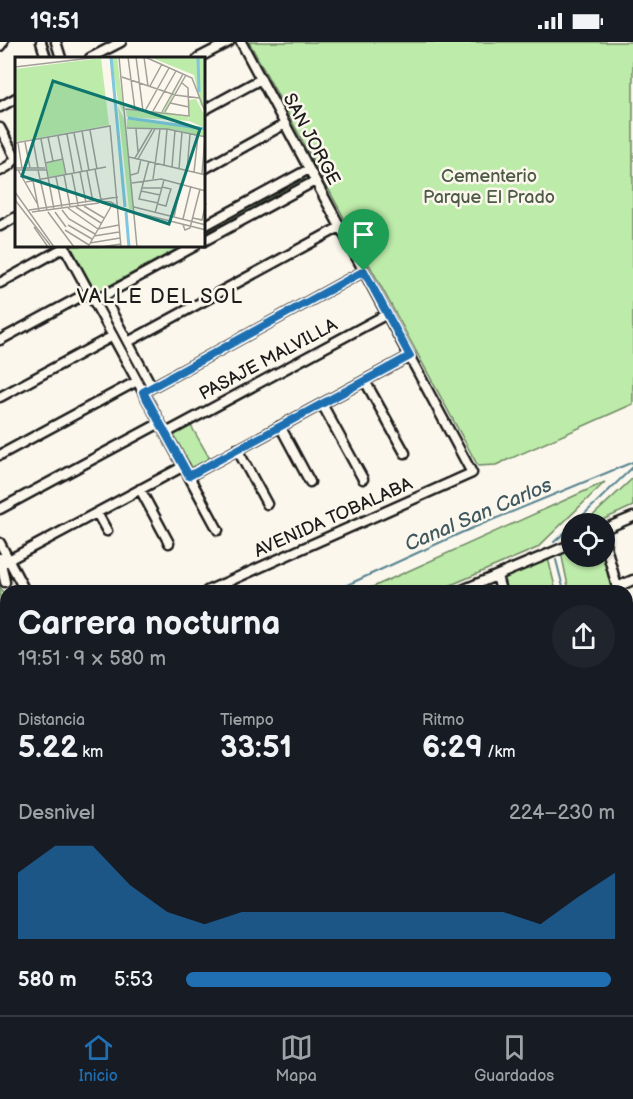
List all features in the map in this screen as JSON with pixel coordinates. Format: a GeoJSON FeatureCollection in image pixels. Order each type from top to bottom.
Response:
{"type":"FeatureCollection","features":[{"type":"Feature","properties":{"kind":"street"},"geometry":{"type":"LineString","coordinates":[[0,46],[3,42]]}},
{"type":"Feature","properties":{"kind":"street"},"geometry":{"type":"LineString","coordinates":[[92,57],[121,42]]}},
{"type":"Feature","properties":{"kind":"street"},"geometry":{"type":"LineString","coordinates":[[200,57],[228,42]]}},
{"type":"Feature","properties":{"kind":"street","name":"SAN JORGE"},"geometry":{"type":"LineString","coordinates":[[241,42],[472,473]]}},
{"type":"Feature","properties":{"kind":"street"},"geometry":{"type":"LineString","coordinates":[[44,50],[57,44]]}},
{"type":"Feature","properties":{"kind":"street"},"geometry":{"type":"LineString","coordinates":[[206,109],[261,80]]}},
{"type":"Feature","properties":{"kind":"street"},"geometry":{"type":"LineString","coordinates":[[0,107],[15,99]]}},
{"type":"Feature","properties":{"kind":"street"},"geometry":{"type":"LineString","coordinates":[[206,169],[285,124]]}},
{"type":"Feature","properties":{"kind":"street"},"geometry":{"type":"LineString","coordinates":[[0,128],[15,156]]}},
{"type":"Feature","properties":{"kind":"street"},"geometry":{"type":"LineString","coordinates":[[0,171],[15,159]]}},
{"type":"Feature","properties":{"kind":"street"},"geometry":{"type":"LineString","coordinates":[[206,225],[309,169]]}},
{"type":"Feature","properties":{"kind":"street"},"geometry":{"type":"LineString","coordinates":[[206,240],[315,180]]}},
{"type":"Feature","properties":{"kind":"street"},"geometry":{"type":"LineString","coordinates":[[0,226],[15,218]]}},
{"type":"Feature","properties":{"kind":"street"},"geometry":{"type":"LineString","coordinates":[[128,342],[340,227]]}},
{"type":"Feature","properties":{"kind":"street"},"geometry":{"type":"LineString","coordinates":[[0,283],[62,248]]}},
{"type":"Feature","properties":{"kind":"street"},"geometry":{"type":"LineString","coordinates":[[65,248],[218,530]]}},
{"type":"Feature","properties":{"kind":"street"},"geometry":{"type":"LineString","coordinates":[[94,301],[181,249]]}},
{"type":"Feature","properties":{"kind":"street"},"geometry":{"type":"LineString","coordinates":[[143,392],[364,271]]}},
{"type":"Feature","properties":{"kind":"street"},"geometry":{"type":"LineString","coordinates":[[0,340],[89,292]]}},
{"type":"Feature","properties":{"kind":"street"},"geometry":{"type":"LineString","coordinates":[[104,296],[152,387]]}},
{"type":"Feature","properties":{"kind":"street","name":"PASAJE MALVILLA"},"geometry":{"type":"LineString","coordinates":[[166,433],[387,314]]}},
{"type":"Feature","properties":{"kind":"street"},"geometry":{"type":"LineString","coordinates":[[0,397],[113,336]]}},
{"type":"Feature","properties":{"kind":"street"},"geometry":{"type":"LineString","coordinates":[[189,476],[410,356]]}},
{"type":"Feature","properties":{"kind":"street"},"geometry":{"type":"LineString","coordinates":[[0,455],[137,381]]}},
{"type":"Feature","properties":{"kind":"street"},"geometry":{"type":"LineString","coordinates":[[365,381],[405,453]]}},
{"type":"Feature","properties":{"kind":"street"},"geometry":{"type":"LineString","coordinates":[[322,404],[363,479]]}},
{"type":"Feature","properties":{"kind":"street"},"geometry":{"type":"LineString","coordinates":[[0,509],[160,423]]}},
{"type":"Feature","properties":{"kind":"street"},"geometry":{"type":"LineString","coordinates":[[280,426],[310,482]]}},
{"type":"Feature","properties":{"kind":"street"},"geometry":{"type":"LineString","coordinates":[[237,449],[267,504]]}},
{"type":"Feature","properties":{"kind":"street"},"geometry":{"type":"LineString","coordinates":[[3,564],[184,466]]}},
{"type":"Feature","properties":{"kind":"street","name":"AVENIDA TOBALABA"},"geometry":{"type":"LineString","coordinates":[[220,585],[472,473]]}},
{"type":"Feature","properties":{"kind":"street"},"geometry":{"type":"LineString","coordinates":[[140,489],[169,543]]}},
{"type":"Feature","properties":{"kind":"street"},"geometry":{"type":"LineString","coordinates":[[97,513],[106,531]]}},
{"type":"Feature","properties":{"kind":"street"},"geometry":{"type":"LineString","coordinates":[[615,524],[633,516]]}},
{"type":"Feature","properties":{"kind":"street"},"geometry":{"type":"LineString","coordinates":[[0,543],[7,585]]}},
{"type":"Feature","properties":{"kind":"street"},"geometry":{"type":"LineString","coordinates":[[475,585],[561,549]]}},
{"type":"Feature","properties":{"kind":"street"},"geometry":{"type":"LineString","coordinates":[[3,564],[20,585]]}},
{"type":"Feature","properties":{"kind":"street"},"geometry":{"type":"LineString","coordinates":[[611,567],[616,585]]}},
{"type":"Feature","properties":{"kind":"street"},"geometry":{"type":"LineString","coordinates":[[497,576],[499,585]]}},
{"type":"Feature","properties":{"kind":"green space","name":"Cementerio Parque El Prado"},"geometry":{"type":"Polygon","coordinates":[[[249,42],[633,42],[633,404],[496,465],[478,466],[249,42]]]}},
{"type":"Feature","properties":{"kind":"green space"},"geometry":{"type":"Polygon","coordinates":[[[307,174],[310,179],[206,235],[206,228],[307,174]]]}},
{"type":"Feature","properties":{"kind":"green space"},"geometry":{"type":"Polygon","coordinates":[[[71,248],[174,248],[175,250],[96,293],[71,248]]]}},
{"type":"Feature","properties":{"kind":"green space"},"geometry":{"type":"Polygon","coordinates":[[[190,424],[210,459],[193,469],[173,434],[190,424]]]}},
{"type":"Feature","properties":{"kind":"green space"},"geometry":{"type":"Polygon","coordinates":[[[633,478],[633,506],[615,514],[596,513],[633,478]]]}},
{"type":"Feature","properties":{"kind":"green space"},"geometry":{"type":"Polygon","coordinates":[[[605,482],[573,513],[561,513],[561,525],[537,548],[451,585],[377,585],[605,482]]]}},
{"type":"Feature","properties":{"kind":"green space"},"geometry":{"type":"Polygon","coordinates":[[[548,558],[555,585],[502,585],[500,578],[548,558]]]}},
{"type":"Feature","properties":{"kind":"green space"},"geometry":{"type":"Polygon","coordinates":[[[564,567],[607,567],[611,585],[568,585],[564,567]]]}},
{"type":"Feature","properties":{"kind":"waterway","name":"Canal San Carlos"},"geometry":{"type":"LineString","coordinates":[[347,585],[463,532],[633,462]]}},
{"type":"Feature","properties":{"kind":"waterway"},"geometry":{"type":"LineString","coordinates":[[585,513],[633,467]]}},
{"type":"Feature","properties":{"kind":"waterway"},"geometry":{"type":"LineString","coordinates":[[554,542],[561,536]]}},
{"type":"Feature","properties":{"kind":"waterway"},"geometry":{"type":"LineString","coordinates":[[556,560],[562,585]]}},
{"type":"Feature","properties":{"kind":"district","name":"VALLE DEL SOL"},"geometry":{"type":"Point","coordinates":[160,296]}},
{"type":"Feature","properties":{"kind":"route"},"geometry":{"type":"LineString","coordinates":[[364,271],[410,356],[189,476],[143,392],[364,271]]}}]}
